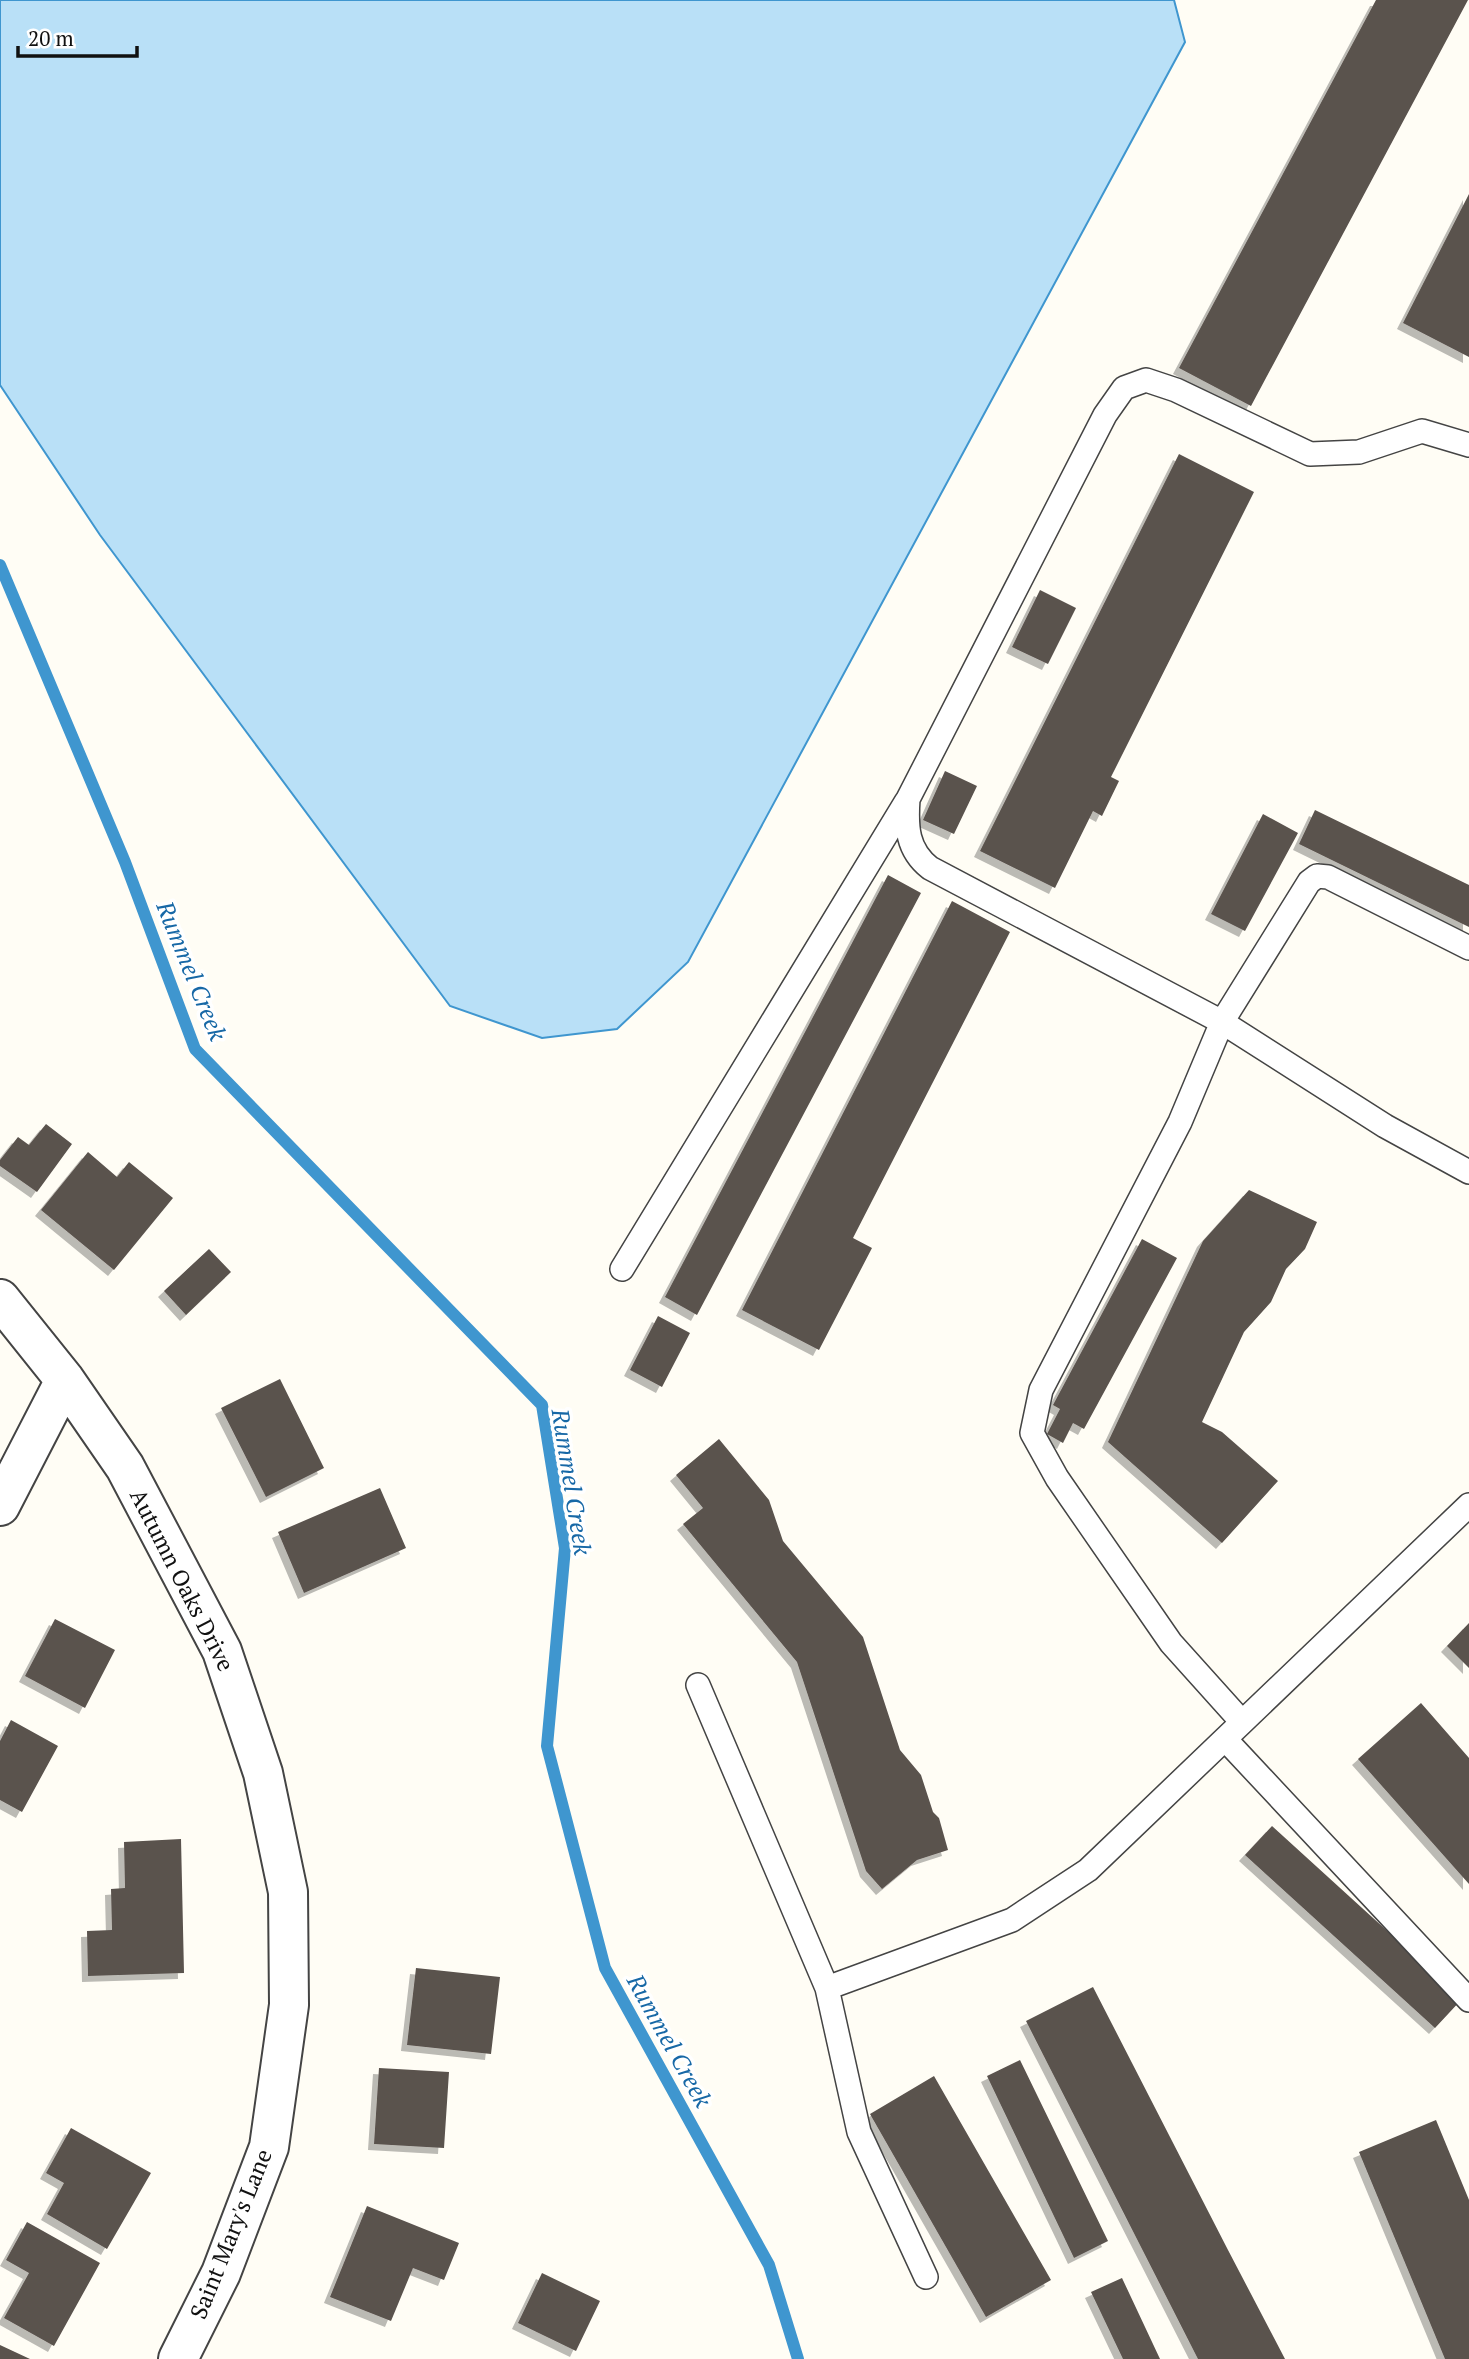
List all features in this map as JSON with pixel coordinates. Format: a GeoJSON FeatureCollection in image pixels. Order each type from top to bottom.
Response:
{"type":"FeatureCollection","features":[{"type":"Feature","properties":{"kind":"street","name":"Autumn Oaks Drive"},"geometry":{"type":"LineString","coordinates":[[0,1299],[65,1380],[125,1467],[222,1651],[263,1773],[288,1892],[289,2005],[281,2065]]}},
{"type":"Feature","properties":{"kind":"street"},"geometry":{"type":"LineString","coordinates":[[0,1506],[65,1380]]}},
{"type":"Feature","properties":{"kind":"street","name":"Saint Mary's Lane"},"geometry":{"type":"LineString","coordinates":[[178,2359],[221,2273],[269,2147],[281,2065]]}},
{"type":"Feature","properties":{"kind":"lane"},"geometry":{"type":"LineString","coordinates":[[622,1269],[908,799],[1105,415],[1124,388],[1146,380],[1176,390],[1310,454],[1359,452],[1422,431],[1469,445]]}},
{"type":"Feature","properties":{"kind":"lane"},"geometry":{"type":"LineString","coordinates":[[908,799],[906,827],[917,858],[930,868],[1222,1022],[1385,1126],[1469,1172]]}},
{"type":"Feature","properties":{"kind":"lane"},"geometry":{"type":"LineString","coordinates":[[1242,1722],[1171,1643],[1057,1478],[1032,1433],[1041,1390],[1180,1122],[1222,1022],[1290,910],[1317,876],[1328,877],[1469,948]]}},
{"type":"Feature","properties":{"kind":"lane"},"geometry":{"type":"LineString","coordinates":[[827,1988],[1012,1920],[1088,1870],[1469,1505]]}},
{"type":"Feature","properties":{"kind":"lane"},"geometry":{"type":"LineString","coordinates":[[698,1685],[827,1988],[859,2132],[926,2277]]}},
{"type":"Feature","properties":{"kind":"lane"},"geometry":{"type":"LineString","coordinates":[[1225,1739],[1469,2000]]}},
{"type":"Feature","properties":{"kind":"water"},"geometry":{"type":"Polygon","coordinates":[[[0,0],[1174,0],[1185,42],[688,962],[617,1029],[542,1038],[450,1006],[100,535],[0,385],[0,0]]]}},
{"type":"Feature","properties":{"kind":"building"},"geometry":{"type":"Polygon","coordinates":[[[1376,0],[1468,0],[1251,406],[1179,368],[1376,0]]]}},
{"type":"Feature","properties":{"kind":"building"},"geometry":{"type":"Polygon","coordinates":[[[1469,194],[1469,357],[1403,323],[1469,194]]]}},
{"type":"Feature","properties":{"kind":"building"},"geometry":{"type":"Polygon","coordinates":[[[1179,454],[1254,492],[1111,777],[1119,781],[1102,816],[1093,811],[1055,888],[980,851],[1179,454]]]}},
{"type":"Feature","properties":{"kind":"building"},"geometry":{"type":"Polygon","coordinates":[[[1040,590],[1076,608],[1048,664],[1012,647],[1040,590]]]}},
{"type":"Feature","properties":{"kind":"building"},"geometry":{"type":"Polygon","coordinates":[[[945,771],[977,786],[954,834],[923,820],[945,771]]]}},
{"type":"Feature","properties":{"kind":"building"},"geometry":{"type":"Polygon","coordinates":[[[1315,810],[1469,885],[1469,927],[1299,844],[1315,810]]]}},
{"type":"Feature","properties":{"kind":"building"},"geometry":{"type":"Polygon","coordinates":[[[1263,814],[1298,833],[1245,931],[1211,914],[1263,814]]]}},
{"type":"Feature","properties":{"kind":"building"},"geometry":{"type":"Polygon","coordinates":[[[888,875],[921,893],[697,1315],[665,1297],[888,875]]]}},
{"type":"Feature","properties":{"kind":"building"},"geometry":{"type":"Polygon","coordinates":[[[952,901],[1010,932],[853,1238],[872,1248],[819,1350],[742,1310],[952,901]]]}},
{"type":"Feature","properties":{"kind":"building"},"geometry":{"type":"Polygon","coordinates":[[[46,1124],[72,1144],[37,1192],[0,1166],[0,1160],[18,1137],[29,1145],[46,1124]]]}},
{"type":"Feature","properties":{"kind":"building"},"geometry":{"type":"Polygon","coordinates":[[[88,1152],[117,1177],[129,1162],[173,1198],[114,1270],[41,1210],[88,1152]]]}},
{"type":"Feature","properties":{"kind":"building"},"geometry":{"type":"Polygon","coordinates":[[[1249,1190],[1317,1222],[1305,1249],[1286,1269],[1271,1302],[1244,1332],[1202,1422],[1222,1432],[1278,1481],[1222,1543],[1108,1442],[1203,1241],[1249,1190]]]}},
{"type":"Feature","properties":{"kind":"building"},"geometry":{"type":"Polygon","coordinates":[[[1142,1239],[1177,1258],[1084,1429],[1073,1423],[1063,1443],[1047,1434],[1060,1409],[1053,1405],[1142,1239]]]}},
{"type":"Feature","properties":{"kind":"building"},"geometry":{"type":"Polygon","coordinates":[[[209,1249],[231,1272],[186,1315],[164,1291],[209,1249]]]}},
{"type":"Feature","properties":{"kind":"building"},"geometry":{"type":"Polygon","coordinates":[[[658,1316],[690,1333],[662,1387],[630,1370],[658,1316]]]}},
{"type":"Feature","properties":{"kind":"building"},"geometry":{"type":"Polygon","coordinates":[[[280,1379],[324,1468],[266,1497],[221,1408],[280,1379]]]}},
{"type":"Feature","properties":{"kind":"building"},"geometry":{"type":"Polygon","coordinates":[[[719,1439],[769,1500],[783,1541],[863,1637],[900,1750],[921,1775],[933,1812],[939,1818],[948,1850],[917,1860],[882,1889],[866,1871],[797,1662],[683,1524],[703,1508],[676,1475],[719,1439]]]}},
{"type":"Feature","properties":{"kind":"building"},"geometry":{"type":"Polygon","coordinates":[[[380,1488],[406,1548],[304,1593],[278,1532],[380,1488]]]}},
{"type":"Feature","properties":{"kind":"building"},"geometry":{"type":"Polygon","coordinates":[[[55,1619],[115,1650],[85,1708],[25,1676],[55,1619]]]}},
{"type":"Feature","properties":{"kind":"building"},"geometry":{"type":"Polygon","coordinates":[[[1469,1623],[1469,1668],[1447,1646],[1469,1623]]]}},
{"type":"Feature","properties":{"kind":"building"},"geometry":{"type":"Polygon","coordinates":[[[1421,1703],[1469,1758],[1469,1884],[1358,1759],[1421,1703]]]}},
{"type":"Feature","properties":{"kind":"building"},"geometry":{"type":"Polygon","coordinates":[[[11,1720],[58,1746],[22,1812],[0,1800],[0,1741],[11,1720]]]}},
{"type":"Feature","properties":{"kind":"building"},"geometry":{"type":"Polygon","coordinates":[[[1272,1826],[1462,1999],[1435,2028],[1245,1855],[1272,1826]]]}},
{"type":"Feature","properties":{"kind":"building"},"geometry":{"type":"Polygon","coordinates":[[[181,1839],[184,1973],[88,1976],[87,1931],[112,1930],[111,1889],[125,1888],[124,1842],[181,1839]]]}},
{"type":"Feature","properties":{"kind":"building"},"geometry":{"type":"Polygon","coordinates":[[[416,1968],[500,1977],[491,2054],[407,2045],[416,1968]]]}},
{"type":"Feature","properties":{"kind":"building"},"geometry":{"type":"Polygon","coordinates":[[[1093,1987],[1285,2359],[1198,2359],[1026,2021],[1093,1987]]]}},
{"type":"Feature","properties":{"kind":"building"},"geometry":{"type":"Polygon","coordinates":[[[1020,2060],[1108,2241],[1074,2258],[987,2076],[1020,2060]]]}},
{"type":"Feature","properties":{"kind":"building"},"geometry":{"type":"Polygon","coordinates":[[[379,2068],[449,2072],[444,2148],[374,2144],[379,2068]]]}},
{"type":"Feature","properties":{"kind":"building"},"geometry":{"type":"Polygon","coordinates":[[[934,2076],[1051,2280],[986,2317],[870,2114],[934,2076]]]}},
{"type":"Feature","properties":{"kind":"building"},"geometry":{"type":"Polygon","coordinates":[[[1436,2120],[1469,2200],[1469,2359],[1445,2359],[1359,2152],[1436,2120]]]}},
{"type":"Feature","properties":{"kind":"building"},"geometry":{"type":"Polygon","coordinates":[[[71,2128],[151,2173],[107,2249],[47,2214],[64,2183],[46,2173],[71,2128]]]}},
{"type":"Feature","properties":{"kind":"building"},"geometry":{"type":"Polygon","coordinates":[[[367,2206],[459,2243],[444,2280],[413,2268],[391,2321],[330,2297],[367,2206]]]}},
{"type":"Feature","properties":{"kind":"building"},"geometry":{"type":"Polygon","coordinates":[[[27,2222],[100,2263],[54,2346],[4,2318],[29,2273],[6,2260],[27,2222]]]}},
{"type":"Feature","properties":{"kind":"building"},"geometry":{"type":"Polygon","coordinates":[[[542,2273],[600,2301],[576,2351],[518,2323],[542,2273]]]}},
{"type":"Feature","properties":{"kind":"building"},"geometry":{"type":"Polygon","coordinates":[[[1122,2278],[1160,2359],[1123,2359],[1091,2292],[1122,2278]]]}},
{"type":"Feature","properties":{"kind":"building"},"geometry":{"type":"Polygon","coordinates":[[[0,2345],[30,2359],[0,2359],[0,2345]]]}},
{"type":"Feature","properties":{"kind":"waterway","name":"Rummel Creek"},"geometry":{"type":"LineString","coordinates":[[0,565],[125,862],[195,1049],[542,1405],[565,1548],[547,1746],[605,1968],[769,2265],[798,2359]]}}]}
